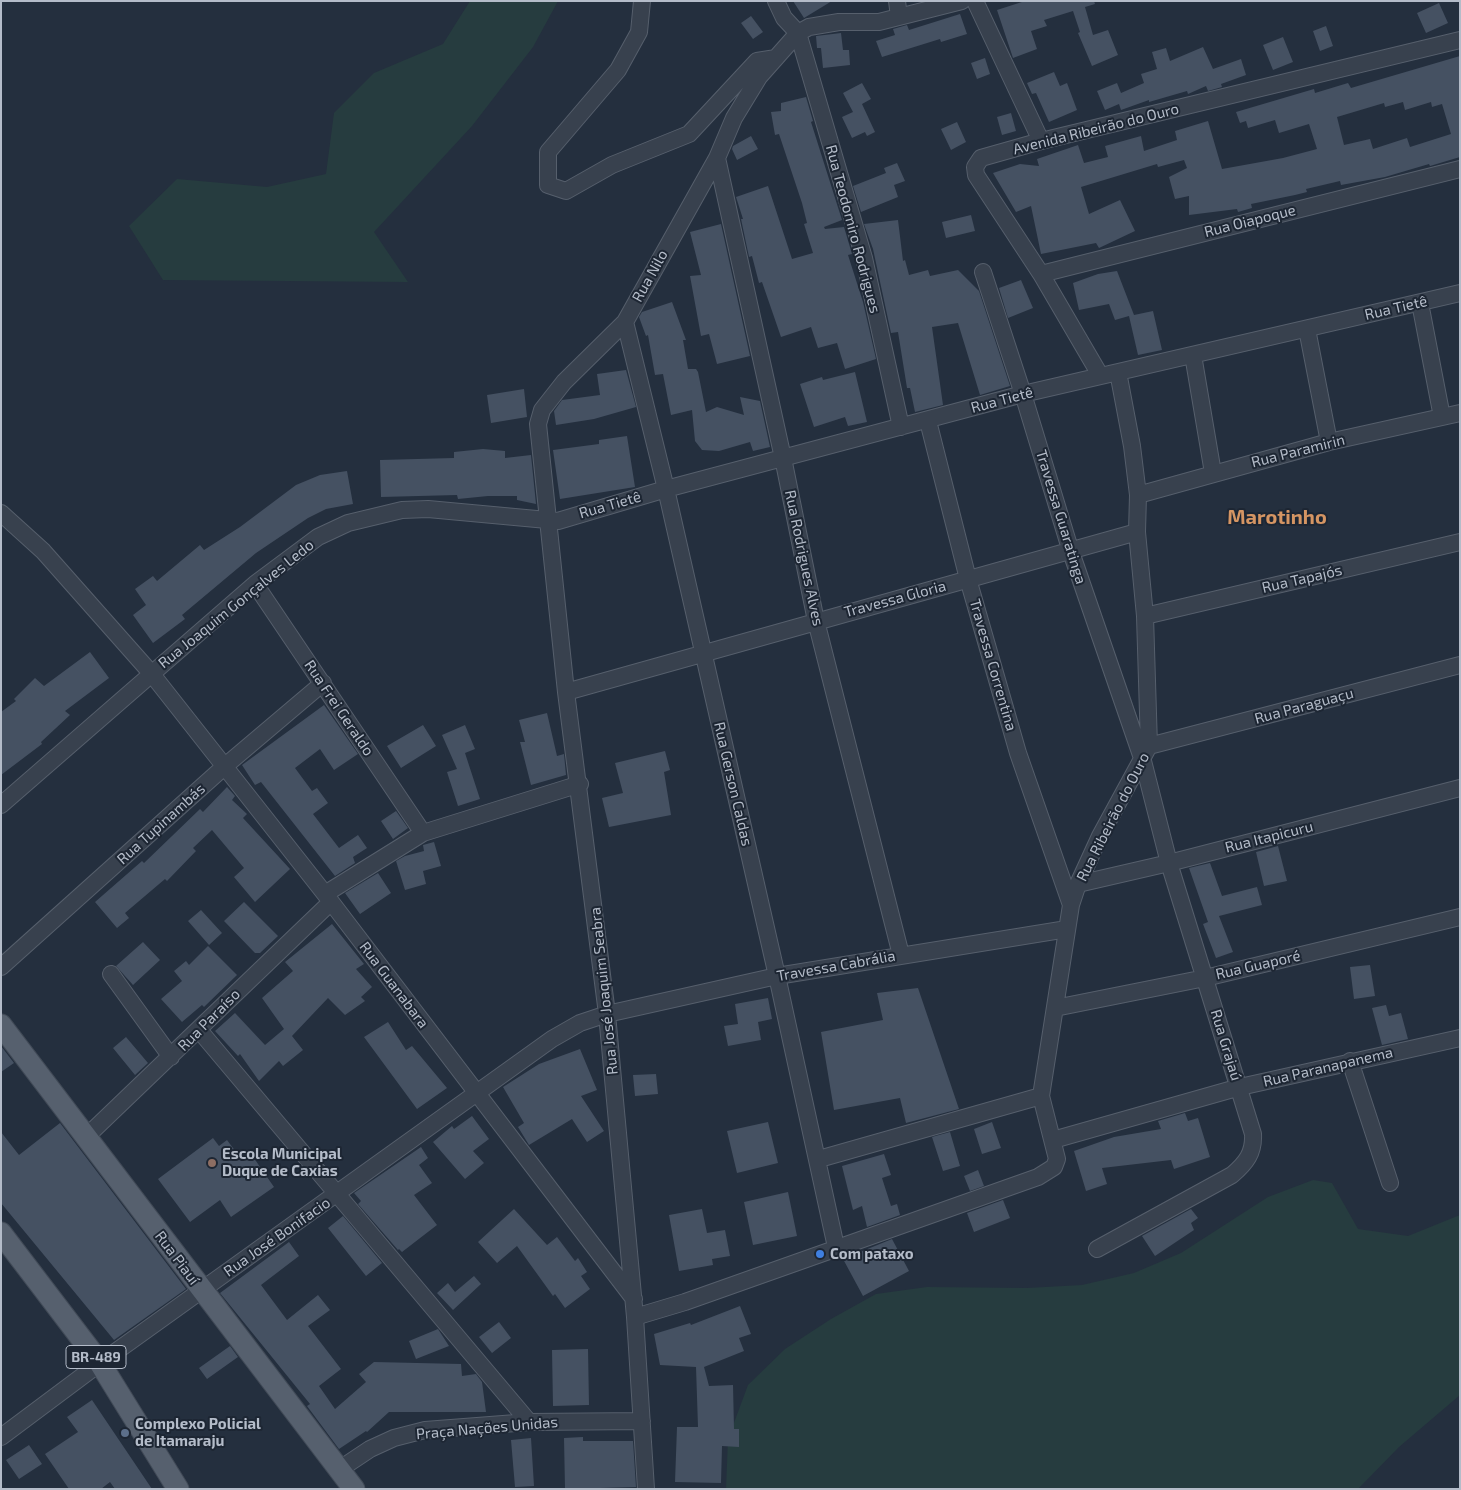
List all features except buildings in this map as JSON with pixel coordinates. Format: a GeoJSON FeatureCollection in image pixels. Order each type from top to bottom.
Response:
{"type":"FeatureCollection","features":[{"type":"Feature","properties":{"kind":"main road","name":"Rua Piauí"},"geometry":{"type":"LineString","coordinates":[[1,1025],[354,1489]]}},
{"type":"Feature","properties":{"kind":"main road","name":"BR-489"},"geometry":{"type":"LineString","coordinates":[[1,1233],[100,1363],[178,1489]]}},
{"type":"Feature","properties":{"kind":"street"},"geometry":{"type":"LineString","coordinates":[[642,1],[639,32],[618,70],[548,152],[548,186],[566,191],[612,165],[689,134],[757,61],[776,58]]}},
{"type":"Feature","properties":{"kind":"street"},"geometry":{"type":"LineString","coordinates":[[776,1],[784,18],[798,33],[809,27],[839,22],[879,22],[898,9],[962,1]]}},
{"type":"Feature","properties":{"kind":"street"},"geometry":{"type":"LineString","coordinates":[[975,1],[1041,141]]}},
{"type":"Feature","properties":{"kind":"street","name":"Rua Nilo"},"geometry":{"type":"LineString","coordinates":[[551,563],[538,424],[542,410],[564,382],[625,322],[717,158],[734,118],[759,77],[798,33]]}},
{"type":"Feature","properties":{"kind":"street","name":"Rua Teodomiro Rodrigues"},"geometry":{"type":"LineString","coordinates":[[798,33],[864,258],[901,427]]}},
{"type":"Feature","properties":{"kind":"street","name":"Avenida Ribeirão do Ouro"},"geometry":{"type":"LineString","coordinates":[[1100,376],[1041,274],[976,175],[975,167],[981,158],[1041,141],[1460,40]]}},
{"type":"Feature","properties":{"kind":"street","name":"Rua Rodrigues Alves"},"geometry":{"type":"LineString","coordinates":[[717,158],[783,458],[816,621],[902,955]]}},
{"type":"Feature","properties":{"kind":"street","name":"Rua Oiapoque"},"geometry":{"type":"LineString","coordinates":[[1041,274],[1460,169]]}},
{"type":"Feature","properties":{"kind":"street","name":"Travessa Guaratinga"},"geometry":{"type":"LineString","coordinates":[[983,272],[1024,394],[1071,552],[1146,754]]}},
{"type":"Feature","properties":{"kind":"street","name":"Rua Tietê"},"geometry":{"type":"LineString","coordinates":[[547,521],[558,521],[666,489],[1024,394],[1460,293]]}},
{"type":"Feature","properties":{"kind":"street"},"geometry":{"type":"LineString","coordinates":[[1420,303],[1442,417]]}},
{"type":"Feature","properties":{"kind":"street","name":"Rua Gerson Caldas"},"geometry":{"type":"LineString","coordinates":[[625,322],[666,489],[819,1159],[836,1247]]}},
{"type":"Feature","properties":{"kind":"street"},"geometry":{"type":"LineString","coordinates":[[1307,328],[1329,442]]}},
{"type":"Feature","properties":{"kind":"street"},"geometry":{"type":"LineString","coordinates":[[1193,355],[1214,473]]}},
{"type":"Feature","properties":{"kind":"street"},"geometry":{"type":"LineString","coordinates":[[1118,372],[1132,446],[1138,495],[1137,532]]}},
{"type":"Feature","properties":{"kind":"street","name":"Rua Paramirin"},"geometry":{"type":"LineString","coordinates":[[1138,495],[1329,442],[1460,412]]}},
{"type":"Feature","properties":{"kind":"street","name":"Travessa Correntina"},"geometry":{"type":"LineString","coordinates":[[928,421],[968,579],[1018,753],[1071,905]]}},
{"type":"Feature","properties":{"kind":"street","name":"Rua Joaquim Gonçalves Ledo"},"geometry":{"type":"LineString","coordinates":[[1,806],[255,584],[318,537],[348,524],[393,511],[428,509],[547,521]]}},
{"type":"Feature","properties":{"kind":"street","name":"Rua Guanabara"},"geometry":{"type":"LineString","coordinates":[[1,513],[43,551],[151,673],[328,898],[634,1300]]}},
{"type":"Feature","properties":{"kind":"street","name":"Travessa Gloria"},"geometry":{"type":"LineString","coordinates":[[566,692],[1137,532]]}},
{"type":"Feature","properties":{"kind":"street","name":"Rua Ribeirão do Ouro"},"geometry":{"type":"LineString","coordinates":[[635,1317],[685,1302],[1038,1177],[1054,1168],[1058,1159],[1041,1096],[1071,905],[1078,884],[1100,836],[1146,754],[1145,616],[1137,532]]}},
{"type":"Feature","properties":{"kind":"street","name":"Rua Tapajós"},"geometry":{"type":"LineString","coordinates":[[1145,616],[1460,542]]}},
{"type":"Feature","properties":{"kind":"street","name":"Rua José Joaquim Seabra"},"geometry":{"type":"LineString","coordinates":[[551,563],[566,692],[580,784],[607,1014],[634,1300],[646,1489]]}},
{"type":"Feature","properties":{"kind":"street","name":"Rua Frei Geraldo"},"geometry":{"type":"LineString","coordinates":[[255,584],[423,833]]}},
{"type":"Feature","properties":{"kind":"street","name":"Rua Paraguaçu"},"geometry":{"type":"LineString","coordinates":[[1146,754],[1460,665]]}},
{"type":"Feature","properties":{"kind":"street","name":"Rua Tupinambás"},"geometry":{"type":"LineString","coordinates":[[1,967],[225,766],[323,683]]}},
{"type":"Feature","properties":{"kind":"street","name":"Rua Grajaú"},"geometry":{"type":"LineString","coordinates":[[1097,1250],[1232,1175],[1243,1166],[1249,1157],[1253,1142],[1240,1087],[1169,863],[1146,754]]}},
{"type":"Feature","properties":{"kind":"street","name":"Rua Paraíso"},"geometry":{"type":"LineString","coordinates":[[86,1137],[172,1057],[328,898],[423,833],[580,784]]}},
{"type":"Feature","properties":{"kind":"street","name":"Rua Itapicuru"},"geometry":{"type":"LineString","coordinates":[[1078,884],[1169,863],[1460,788]]}},
{"type":"Feature","properties":{"kind":"street","name":"Rua Guaporé"},"geometry":{"type":"LineString","coordinates":[[1055,1008],[1205,978],[1460,917]]}},
{"type":"Feature","properties":{"kind":"street","name":"Travessa Cabrália"},"geometry":{"type":"LineString","coordinates":[[607,1014],[777,976],[1067,929]]}},
{"type":"Feature","properties":{"kind":"street"},"geometry":{"type":"LineString","coordinates":[[111,974],[172,1057]]}},
{"type":"Feature","properties":{"kind":"street","name":"Rua José Bonifacio"},"geometry":{"type":"LineString","coordinates":[[1,1438],[100,1363],[552,1039],[580,1023],[607,1014]]}},
{"type":"Feature","properties":{"kind":"street"},"geometry":{"type":"LineString","coordinates":[[198,1030],[529,1422]]}},
{"type":"Feature","properties":{"kind":"street","name":"Rua Paranapanema"},"geometry":{"type":"LineString","coordinates":[[1054,1140],[1240,1087],[1460,1038]]}},
{"type":"Feature","properties":{"kind":"street"},"geometry":{"type":"LineString","coordinates":[[1350,1061],[1390,1183]]}},
{"type":"Feature","properties":{"kind":"street"},"geometry":{"type":"LineString","coordinates":[[819,1159],[1041,1096]]}},
{"type":"Feature","properties":{"kind":"street","name":"Praça Nações Unidas"},"geometry":{"type":"LineString","coordinates":[[340,1469],[370,1449],[425,1430],[529,1422],[642,1421]]}},
{"type":"Feature","properties":{"kind":"green space"},"geometry":{"type":"Polygon","coordinates":[[[470,1],[558,1],[533,47],[472,126],[374,232],[408,282],[163,280],[129,226],[177,179],[267,187],[326,174],[334,113],[374,73],[443,44],[470,1]]]}},
{"type":"Feature","properties":{"kind":"green space"},"geometry":{"type":"Polygon","coordinates":[[[1313,1180],[1332,1183],[1358,1229],[1408,1236],[1460,1215],[1460,1395],[1399,1447],[1358,1489],[726,1489],[728,1439],[748,1385],[785,1349],[831,1319],[876,1294],[927,1287],[1027,1288],[1082,1285],[1134,1273],[1181,1253],[1268,1197],[1313,1180]]]}},
{"type":"Feature","properties":{"kind":"place","name":"Escola Municipal Duque de Caxias"},"geometry":{"type":"Point","coordinates":[212,1163]}},
{"type":"Feature","properties":{"kind":"place","name":"Com pataxo"},"geometry":{"type":"Point","coordinates":[820,1254]}},
{"type":"Feature","properties":{"kind":"place","name":"Complexo Policial de Itamaraju"},"geometry":{"type":"Point","coordinates":[125,1433]}},
{"type":"Feature","properties":{"kind":"district","name":"Marotinho"},"geometry":{"type":"Point","coordinates":[1277,517]}}]}
